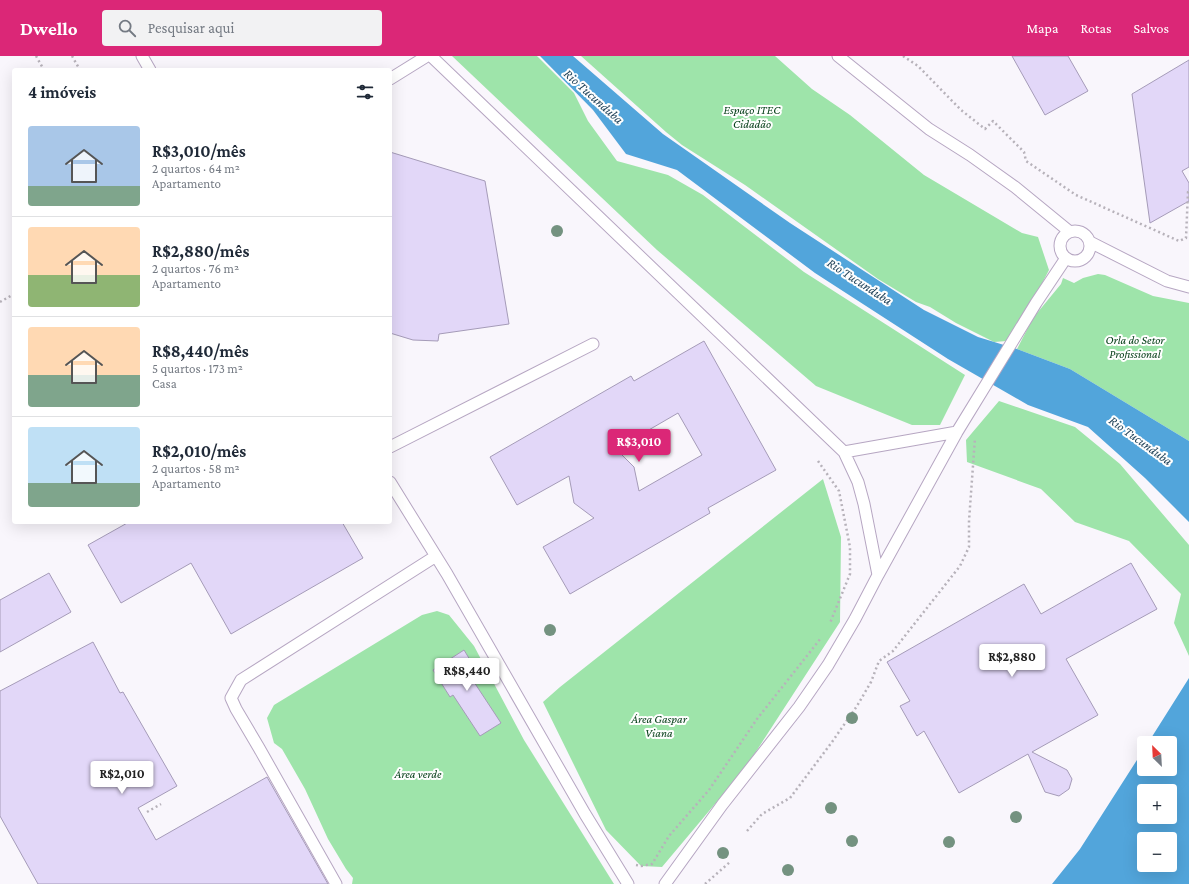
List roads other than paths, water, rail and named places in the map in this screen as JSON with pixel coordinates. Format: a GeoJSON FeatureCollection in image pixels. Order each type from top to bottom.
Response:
{"type":"FeatureCollection","features":[{"type":"Feature","properties":{"kind":"lane"},"geometry":{"type":"LineString","coordinates":[[142,56],[149,68]]}},
{"type":"Feature","properties":{"kind":"lane"},"geometry":{"type":"LineString","coordinates":[[392,78],[427,56]]}},
{"type":"Feature","properties":{"kind":"lane"},"geometry":{"type":"LineString","coordinates":[[431,56],[844,452],[860,489],[878,575]]}},
{"type":"Feature","properties":{"kind":"lane"},"geometry":{"type":"LineString","coordinates":[[838,56],[929,129],[970,155],[1015,187],[1070,232]]}},
{"type":"Feature","properties":{"kind":"lane"},"geometry":{"type":"LineString","coordinates":[[1090,242],[1088,254],[1078,261],[1072,261],[1062,254],[1060,244],[1062,238],[1070,232],[1075,231],[1084,234],[1090,242],[1167,281],[1189,287]]}},
{"type":"Feature","properties":{"kind":"lane"},"geometry":{"type":"LineString","coordinates":[[665,884],[722,805],[820,677],[855,619],[968,413],[1036,303],[1066,258]]}},
{"type":"Feature","properties":{"kind":"lane"},"geometry":{"type":"LineString","coordinates":[[392,446],[593,344]]}},
{"type":"Feature","properties":{"kind":"lane"},"geometry":{"type":"LineString","coordinates":[[844,452],[957,432]]}},
{"type":"Feature","properties":{"kind":"lane"},"geometry":{"type":"LineString","coordinates":[[392,485],[436,556],[585,814],[628,884]]}},
{"type":"Feature","properties":{"kind":"lane"},"geometry":{"type":"LineString","coordinates":[[336,884],[231,698],[241,680],[436,556]]}},
{"type":"Feature","properties":{"kind":"water","name":"Rio Tucunduba"},"geometry":{"type":"Polygon","coordinates":[[[540,56],[573,56],[663,134],[790,223],[924,310],[978,337],[1017,349],[1070,369],[1189,441],[1189,522],[1145,478],[1088,427],[1028,405],[948,359],[815,273],[677,170],[626,154],[593,110],[540,56]]]}},
{"type":"Feature","properties":{"kind":"water"},"geometry":{"type":"Polygon","coordinates":[[[1189,678],[1189,884],[1052,884],[1080,849],[1137,760],[1137,776],[1177,776],[1177,736],[1152,736],[1189,678]]]}},
{"type":"Feature","properties":{"kind":"park label","name":"Espaço ITEC Cidadão"},"geometry":{"type":"Point","coordinates":[752,117]}},
{"type":"Feature","properties":{"kind":"park label","name":"Orla do Setor Profissional"},"geometry":{"type":"Point","coordinates":[1135,347]}},
{"type":"Feature","properties":{"kind":"park label","name":"Área Gaspar Viana"},"geometry":{"type":"Point","coordinates":[659,726]}},
{"type":"Feature","properties":{"kind":"park label","name":"Área verde"},"geometry":{"type":"Point","coordinates":[418,774]}}]}
